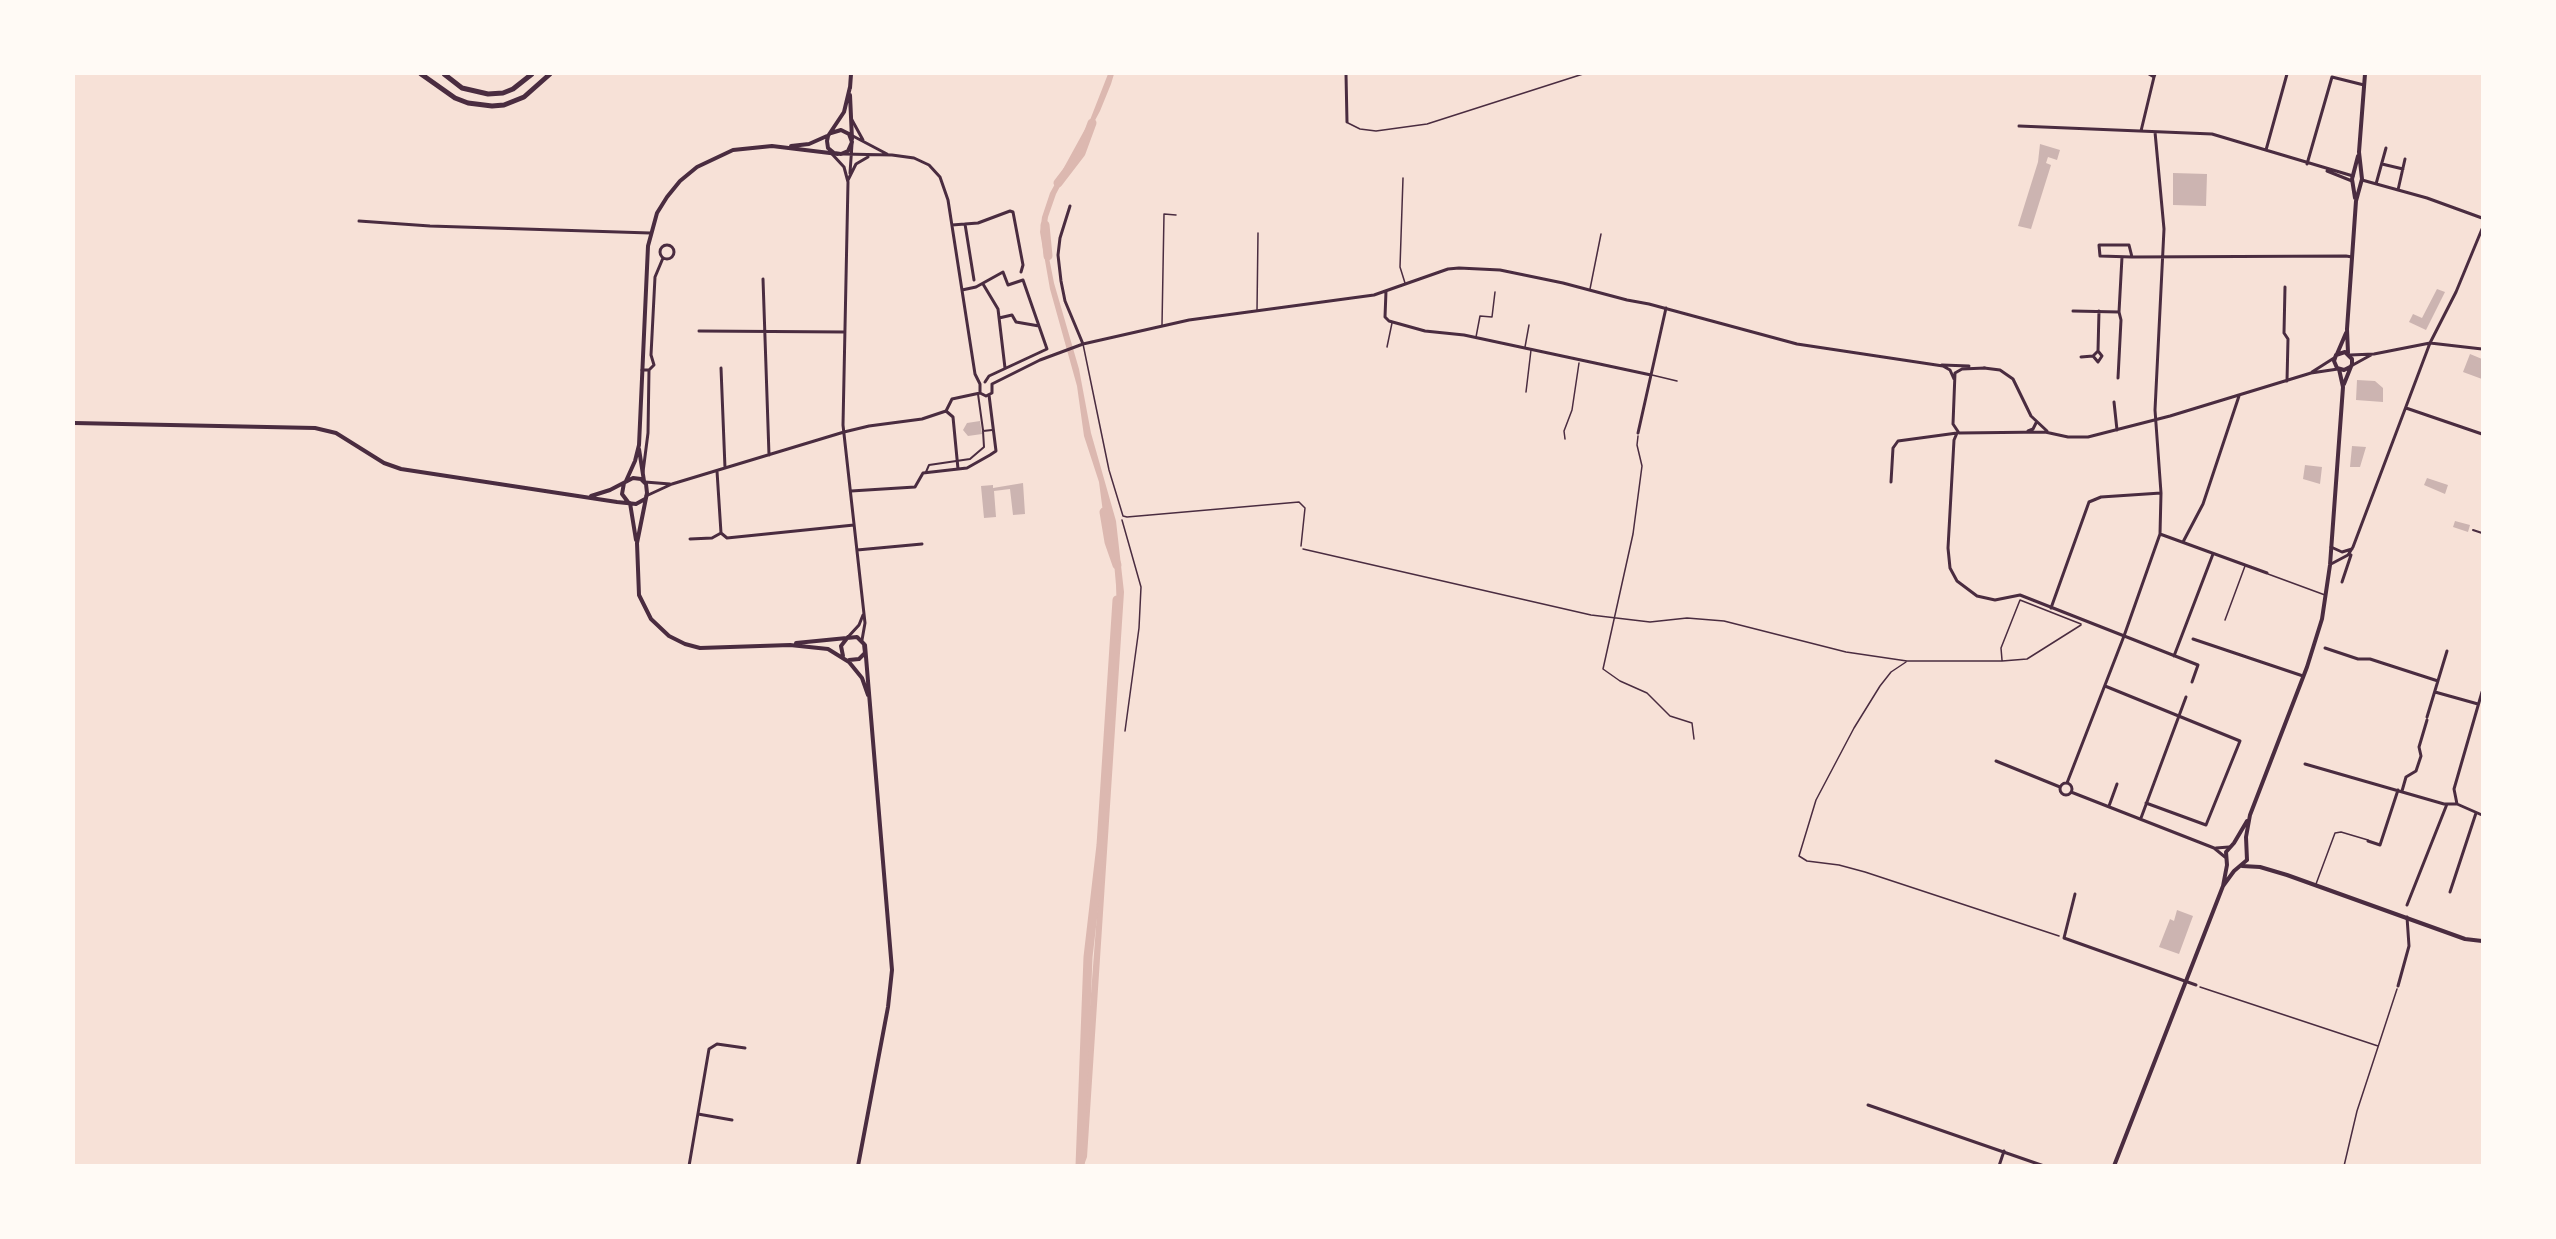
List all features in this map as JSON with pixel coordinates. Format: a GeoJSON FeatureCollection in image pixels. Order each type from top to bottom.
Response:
{"type":"FeatureCollection","features":[{"type":"Feature","properties":{"kind":"highway"},"geometry":{"type":"LineString","coordinates":[[421,74],[455,98],[468,103],[492,106],[504,105],[524,97],[550,74]]}},
{"type":"Feature","properties":{"kind":"highway"},"geometry":{"type":"LineString","coordinates":[[444,74],[462,88],[488,94],[513,89],[532,74]]}},
{"type":"Feature","properties":{"kind":"street"},"geometry":{"type":"LineString","coordinates":[[851,74],[852,154],[848,180],[844,432],[865,626],[862,640]]}},
{"type":"Feature","properties":{"kind":"street"},"geometry":{"type":"LineString","coordinates":[[1346,74],[1347,122]]}},
{"type":"Feature","properties":{"kind":"street"},"geometry":{"type":"LineString","coordinates":[[2141,130],[2155,75],[2149,74]]}},
{"type":"Feature","properties":{"kind":"street"},"geometry":{"type":"LineString","coordinates":[[2266,150],[2287,74]]}},
{"type":"Feature","properties":{"kind":"street"},"geometry":{"type":"LineString","coordinates":[[2114,1165],[2223,886],[2226,859],[2231,846],[2250,815],[2319,631],[2327,595],[2330,565],[2343,387],[2351,366],[2347,329],[2356,201],[2361,180],[2360,152],[2365,74]]}},
{"type":"Feature","properties":{"kind":"street"},"geometry":{"type":"LineString","coordinates":[[2307,164],[2332,77],[2365,85]]}},
{"type":"Feature","properties":{"kind":"street"},"geometry":{"type":"LineString","coordinates":[[848,180],[844,167],[832,154],[827,141],[844,112],[850,87]]}},
{"type":"Feature","properties":{"kind":"street"},"geometry":{"type":"LineString","coordinates":[[852,120],[857,133],[869,146]]}},
{"type":"Feature","properties":{"kind":"street"},"geometry":{"type":"LineString","coordinates":[[2019,126],[2212,134],[2482,218]]}},
{"type":"Feature","properties":{"kind":"street"},"geometry":{"type":"LineString","coordinates":[[865,645],[864,654],[859,659],[845,657],[821,647],[790,645],[700,648],[674,639],[651,619],[639,597],[636,570],[637,543],[647,489],[639,445],[647,253],[650,233],[658,211],[680,180],[697,167],[733,150],[809,144],[838,130],[847,132],[869,146],[892,155]]}},
{"type":"Feature","properties":{"kind":"street"},"geometry":{"type":"LineString","coordinates":[[847,132],[852,143]]}},
{"type":"Feature","properties":{"kind":"street"},"geometry":{"type":"LineString","coordinates":[[2060,787],[2067,783],[2124,636],[2160,534],[2161,493],[2155,410],[2164,229],[2156,132]]}},
{"type":"Feature","properties":{"kind":"street"},"geometry":{"type":"LineString","coordinates":[[829,149],[840,154],[848,151],[852,143]]}},
{"type":"Feature","properties":{"kind":"street"},"geometry":{"type":"LineString","coordinates":[[785,147],[832,154],[892,155],[918,159],[938,174],[945,186],[975,374],[982,383],[992,384],[1056,353],[1080,345],[1188,320],[1368,296],[1450,268],[1459,268],[1504,271],[1590,290],[1803,345],[1911,363],[2002,371],[2015,381],[2036,423],[2049,432]]}},
{"type":"Feature","properties":{"kind":"street"},"geometry":{"type":"LineString","coordinates":[[2376,184],[2386,148]]}},
{"type":"Feature","properties":{"kind":"street"},"geometry":{"type":"LineString","coordinates":[[2356,201],[2353,179],[2360,152]]}},
{"type":"Feature","properties":{"kind":"street"},"geometry":{"type":"LineString","coordinates":[[848,180],[859,160],[878,155]]}},
{"type":"Feature","properties":{"kind":"street"},"geometry":{"type":"LineString","coordinates":[[2398,190],[2405,159]]}},
{"type":"Feature","properties":{"kind":"street"},"geometry":{"type":"LineString","coordinates":[[2382,164],[2403,169]]}},
{"type":"Feature","properties":{"kind":"street"},"geometry":{"type":"LineString","coordinates":[[2353,179],[2361,180]]}},
{"type":"Feature","properties":{"kind":"street"},"geometry":{"type":"LineString","coordinates":[[1070,206],[1060,238],[1058,255],[1060,281],[1080,345]]}},
{"type":"Feature","properties":{"kind":"street"},"geometry":{"type":"LineString","coordinates":[[952,225],[978,223],[1010,211],[1013,212],[1023,266],[1021,272]]}},
{"type":"Feature","properties":{"kind":"street"},"geometry":{"type":"LineString","coordinates":[[359,221],[430,226],[650,233]]}},
{"type":"Feature","properties":{"kind":"street"},"geometry":{"type":"LineString","coordinates":[[965,225],[974,280]]}},
{"type":"Feature","properties":{"kind":"street"},"geometry":{"type":"LineString","coordinates":[[2342,582],[2430,343],[2456,292],[2482,229]]}},
{"type":"Feature","properties":{"kind":"street"},"geometry":{"type":"LineString","coordinates":[[2132,257],[2129,245],[2099,245],[2100,256],[2122,257],[2132,257],[2162,256],[2352,257]]}},
{"type":"Feature","properties":{"kind":"street"},"geometry":{"type":"LineString","coordinates":[[670,246],[674,250],[673,256],[663,258],[660,252],[662,248],[670,246]]}},
{"type":"Feature","properties":{"kind":"street"},"geometry":{"type":"LineString","coordinates":[[2118,378],[2122,257]]}},
{"type":"Feature","properties":{"kind":"street"},"geometry":{"type":"LineString","coordinates":[[643,473],[648,433],[649,370],[654,365],[651,355],[654,278],[663,258]]}},
{"type":"Feature","properties":{"kind":"street"},"geometry":{"type":"LineString","coordinates":[[926,472],[928,465],[970,459],[984,447],[979,394],[982,383],[989,376],[1047,349],[1023,280],[1008,285],[1004,272],[983,284],[962,290]]}},
{"type":"Feature","properties":{"kind":"street"},"geometry":{"type":"LineString","coordinates":[[763,279],[769,456]]}},
{"type":"Feature","properties":{"kind":"street"},"geometry":{"type":"LineString","coordinates":[[983,284],[998,309],[1005,368]]}},
{"type":"Feature","properties":{"kind":"street"},"geometry":{"type":"LineString","coordinates":[[2285,287],[2284,333],[2288,339],[2287,381]]}},
{"type":"Feature","properties":{"kind":"street"},"geometry":{"type":"LineString","coordinates":[[1386,291],[1385,317],[1392,322],[1425,331],[1475,338],[1651,375]]}},
{"type":"Feature","properties":{"kind":"street"},"geometry":{"type":"LineString","coordinates":[[1638,433],[1666,308]]}},
{"type":"Feature","properties":{"kind":"street"},"geometry":{"type":"LineString","coordinates":[[2073,311],[2119,312]]}},
{"type":"Feature","properties":{"kind":"street"},"geometry":{"type":"LineString","coordinates":[[2093,356],[2096,361],[2101,360],[2102,356],[2098,351],[2099,311]]}},
{"type":"Feature","properties":{"kind":"street"},"geometry":{"type":"LineString","coordinates":[[999,318],[1012,315],[1016,322],[1039,326]]}},
{"type":"Feature","properties":{"kind":"street"},"geometry":{"type":"LineString","coordinates":[[2343,387],[2336,356],[2347,329]]}},
{"type":"Feature","properties":{"kind":"street"},"geometry":{"type":"LineString","coordinates":[[699,331],[845,332]]}},
{"type":"Feature","properties":{"kind":"street"},"geometry":{"type":"LineString","coordinates":[[2311,373],[2336,356],[2349,354],[2374,354],[2430,343],[2482,349]]}},
{"type":"Feature","properties":{"kind":"street"},"geometry":{"type":"LineString","coordinates":[[2081,357],[2093,356],[2098,351]]}},
{"type":"Feature","properties":{"kind":"street"},"geometry":{"type":"LineString","coordinates":[[1891,482],[1893,448],[1898,441],[1957,433],[1966,435],[2049,432],[2081,438],[2157,420],[2311,373],[2344,370],[2374,354]]}},
{"type":"Feature","properties":{"kind":"street"},"geometry":{"type":"LineString","coordinates":[[1937,365],[1948,369],[1954,379]]}},
{"type":"Feature","properties":{"kind":"street"},"geometry":{"type":"LineString","coordinates":[[721,368],[725,468]]}},
{"type":"Feature","properties":{"kind":"street"},"geometry":{"type":"LineString","coordinates":[[1957,433],[1953,426],[1955,373],[1960,369],[1985,369]]}},
{"type":"Feature","properties":{"kind":"street"},"geometry":{"type":"LineString","coordinates":[[642,370],[649,370]]}},
{"type":"Feature","properties":{"kind":"street"},"geometry":{"type":"LineString","coordinates":[[851,491],[915,487],[921,475],[926,472],[967,468],[996,450],[989,396],[993,390],[992,384]]}},
{"type":"Feature","properties":{"kind":"street"},"geometry":{"type":"LineString","coordinates":[[74,423],[315,428],[336,433],[384,462],[401,469],[604,500],[638,503],[672,484],[844,432],[937,416],[946,411],[952,399],[979,394],[989,396]]}},
{"type":"Feature","properties":{"kind":"street"},"geometry":{"type":"LineString","coordinates":[[2183,542],[2203,504],[2239,396]]}},
{"type":"Feature","properties":{"kind":"street"},"geometry":{"type":"LineString","coordinates":[[2114,402],[2117,430]]}},
{"type":"Feature","properties":{"kind":"street"},"geometry":{"type":"LineString","coordinates":[[2406,408],[2482,434]]}},
{"type":"Feature","properties":{"kind":"street"},"geometry":{"type":"LineString","coordinates":[[946,411],[953,416],[958,469]]}},
{"type":"Feature","properties":{"kind":"street"},"geometry":{"type":"LineString","coordinates":[[2023,432],[2033,429],[2036,423]]}},
{"type":"Feature","properties":{"kind":"street"},"geometry":{"type":"LineString","coordinates":[[984,431],[994,429]]}},
{"type":"Feature","properties":{"kind":"street"},"geometry":{"type":"LineString","coordinates":[[1957,433],[1954,440],[1948,548],[1953,574],[1962,586],[1977,596],[1995,600],[2020,595],[2082,623],[2124,636],[2198,665],[2192,682]]}},
{"type":"Feature","properties":{"kind":"street"},"geometry":{"type":"LineString","coordinates":[[637,543],[629,503],[622,494],[639,445]]}},
{"type":"Feature","properties":{"kind":"street"},"geometry":{"type":"LineString","coordinates":[[717,471],[721,533],[727,538],[854,525]]}},
{"type":"Feature","properties":{"kind":"street"},"geometry":{"type":"LineString","coordinates":[[586,497],[613,489],[635,478],[644,482],[672,484]]}},
{"type":"Feature","properties":{"kind":"street"},"geometry":{"type":"LineString","coordinates":[[604,500],[613,489]]}},
{"type":"Feature","properties":{"kind":"street"},"geometry":{"type":"LineString","coordinates":[[2051,608],[2089,502],[2101,497],[2161,493]]}},
{"type":"Feature","properties":{"kind":"street"},"geometry":{"type":"LineString","coordinates":[[2473,530],[2482,533]]}},
{"type":"Feature","properties":{"kind":"street"},"geometry":{"type":"LineString","coordinates":[[690,539],[712,538],[721,533]]}},
{"type":"Feature","properties":{"kind":"street"},"geometry":{"type":"LineString","coordinates":[[2160,534],[2267,573]]}},
{"type":"Feature","properties":{"kind":"street"},"geometry":{"type":"LineString","coordinates":[[857,550],[922,544]]}},
{"type":"Feature","properties":{"kind":"street"},"geometry":{"type":"LineString","coordinates":[[2331,547],[2342,552],[2353,547]]}},
{"type":"Feature","properties":{"kind":"street"},"geometry":{"type":"LineString","coordinates":[[2330,565],[2346,557],[2353,547]]}},
{"type":"Feature","properties":{"kind":"street"},"geometry":{"type":"LineString","coordinates":[[2175,656],[2214,553]]}},
{"type":"Feature","properties":{"kind":"street"},"geometry":{"type":"LineString","coordinates":[[863,613],[859,625],[841,646],[845,657],[864,682],[871,707]]}},
{"type":"Feature","properties":{"kind":"street"},"geometry":{"type":"LineString","coordinates":[[790,645],[810,640],[855,636],[865,645],[892,963],[890,1000],[858,1166]]}},
{"type":"Feature","properties":{"kind":"street"},"geometry":{"type":"LineString","coordinates":[[2193,639],[2303,676]]}},
{"type":"Feature","properties":{"kind":"street"},"geometry":{"type":"LineString","coordinates":[[2325,648],[2358,659],[2370,659],[2438,681]]}},
{"type":"Feature","properties":{"kind":"street"},"geometry":{"type":"LineString","coordinates":[[2368,841],[2380,844],[2406,777],[2416,771],[2427,719],[2447,651]]}},
{"type":"Feature","properties":{"kind":"street"},"geometry":{"type":"LineString","coordinates":[[2105,686],[2239,739],[2206,825],[2146,803]]}},
{"type":"Feature","properties":{"kind":"street"},"geometry":{"type":"LineString","coordinates":[[2434,692],[2478,704]]}},
{"type":"Feature","properties":{"kind":"street"},"geometry":{"type":"LineString","coordinates":[[2456,802],[2454,789],[2482,692]]}},
{"type":"Feature","properties":{"kind":"street"},"geometry":{"type":"LineString","coordinates":[[2141,818],[2186,697]]}},
{"type":"Feature","properties":{"kind":"street"},"geometry":{"type":"LineString","coordinates":[[1995,761],[2060,787]]}},
{"type":"Feature","properties":{"kind":"street"},"geometry":{"type":"LineString","coordinates":[[2305,764],[2447,804],[2456,802],[2482,815]]}},
{"type":"Feature","properties":{"kind":"street"},"geometry":{"type":"LineString","coordinates":[[2067,783],[2072,788],[2071,792]]}},
{"type":"Feature","properties":{"kind":"street"},"geometry":{"type":"LineString","coordinates":[[2109,806],[2117,784]]}},
{"type":"Feature","properties":{"kind":"street"},"geometry":{"type":"LineString","coordinates":[[2060,787],[2064,795],[2071,792],[2214,848],[2231,865],[2260,867],[2465,939],[2482,941]]}},
{"type":"Feature","properties":{"kind":"street"},"geometry":{"type":"LineString","coordinates":[[2407,905],[2447,804]]}},
{"type":"Feature","properties":{"kind":"street"},"geometry":{"type":"LineString","coordinates":[[2450,892],[2476,813]]}},
{"type":"Feature","properties":{"kind":"street"},"geometry":{"type":"LineString","coordinates":[[2223,886],[2247,861],[2250,815]]}},
{"type":"Feature","properties":{"kind":"street"},"geometry":{"type":"LineString","coordinates":[[2214,848],[2240,844],[2260,867]]}},
{"type":"Feature","properties":{"kind":"street"},"geometry":{"type":"LineString","coordinates":[[2075,894],[2064,938],[2196,986]]}},
{"type":"Feature","properties":{"kind":"street"},"geometry":{"type":"LineString","coordinates":[[2398,986],[2409,946],[2407,918]]}},
{"type":"Feature","properties":{"kind":"street"},"geometry":{"type":"LineString","coordinates":[[689,1166],[709,1049],[717,1044],[745,1048]]}},
{"type":"Feature","properties":{"kind":"street"},"geometry":{"type":"LineString","coordinates":[[1868,1105],[2044,1166]]}},
{"type":"Feature","properties":{"kind":"street"},"geometry":{"type":"LineString","coordinates":[[698,1114],[732,1120]]}},
{"type":"Feature","properties":{"kind":"street"},"geometry":{"type":"LineString","coordinates":[[1998,1166],[2004,1151]]}},
{"type":"Feature","properties":{"kind":"lane"},"geometry":{"type":"LineString","coordinates":[[1347,122],[1356,128],[1371,131],[1415,127],[1438,122],[1583,74]]}},
{"type":"Feature","properties":{"kind":"lane"},"geometry":{"type":"LineString","coordinates":[[1403,178],[1400,267],[1405,284]]}},
{"type":"Feature","properties":{"kind":"lane"},"geometry":{"type":"LineString","coordinates":[[1162,326],[1164,214],[1176,214]]}},
{"type":"Feature","properties":{"kind":"lane"},"geometry":{"type":"LineString","coordinates":[[1257,312],[1258,233]]}},
{"type":"Feature","properties":{"kind":"lane"},"geometry":{"type":"LineString","coordinates":[[1590,290],[1601,234]]}},
{"type":"Feature","properties":{"kind":"lane"},"geometry":{"type":"LineString","coordinates":[[1475,338],[1479,315],[1492,317],[1495,292]]}},
{"type":"Feature","properties":{"kind":"lane"},"geometry":{"type":"LineString","coordinates":[[1387,347],[1392,322]]}},
{"type":"Feature","properties":{"kind":"lane"},"geometry":{"type":"LineString","coordinates":[[1525,348],[1529,325]]}},
{"type":"Feature","properties":{"kind":"lane"},"geometry":{"type":"LineString","coordinates":[[1080,345],[1109,470],[1123,516],[1299,502],[1305,508],[1300,546]]}},
{"type":"Feature","properties":{"kind":"lane"},"geometry":{"type":"LineString","coordinates":[[1526,392],[1531,350]]}},
{"type":"Feature","properties":{"kind":"lane"},"geometry":{"type":"LineString","coordinates":[[1651,375],[1677,381]]}},
{"type":"Feature","properties":{"kind":"lane"},"geometry":{"type":"LineString","coordinates":[[2226,620],[2246,565]]}},
{"type":"Feature","properties":{"kind":"lane"},"geometry":{"type":"LineString","coordinates":[[2267,573],[2327,595]]}},
{"type":"Feature","properties":{"kind":"lane"},"geometry":{"type":"LineString","coordinates":[[2316,885],[2335,833],[2341,832],[2368,841]]}},
{"type":"Feature","properties":{"kind":"path"},"geometry":{"type":"LineString","coordinates":[[1565,439],[1564,431],[1572,410],[1580,360]]}},
{"type":"Feature","properties":{"kind":"path"},"geometry":{"type":"LineString","coordinates":[[1638,433],[1637,445],[1642,466],[1633,534],[1603,669],[1620,681],[1647,693],[1670,716],[1692,723],[1694,739]]}},
{"type":"Feature","properties":{"kind":"path"},"geometry":{"type":"LineString","coordinates":[[1123,516],[1123,526],[1141,587],[1139,628],[1125,731]]}},
{"type":"Feature","properties":{"kind":"path"},"geometry":{"type":"LineString","coordinates":[[1300,546],[1310,552],[1591,615],[1650,621],[1687,618],[1724,621],[1846,652],[1907,661],[2027,659],[2082,623]]}},
{"type":"Feature","properties":{"kind":"path"},"geometry":{"type":"LineString","coordinates":[[2002,661],[2001,648],[2020,600],[2082,623]]}},
{"type":"Feature","properties":{"kind":"path"},"geometry":{"type":"LineString","coordinates":[[1907,661],[1891,672],[1854,728],[1816,800],[1799,856],[1807,861],[1839,865],[1887,879],[2064,938]]}},
{"type":"Feature","properties":{"kind":"path"},"geometry":{"type":"LineString","coordinates":[[2196,986],[2378,1046]]}},
{"type":"Feature","properties":{"kind":"path"},"geometry":{"type":"LineString","coordinates":[[2344,1166],[2356,1111],[2398,986]]}},
{"type":"Feature","properties":{"kind":"shaded area"},"geometry":{"type":"Polygon","coordinates":[[[1108,74],[1114,74],[1111,84],[1100,111],[1056,194],[1048,217],[1045,237],[1054,283],[1079,369],[1091,433],[1116,521],[1124,592],[1087,1157],[1084,1165],[1078,1166],[1103,834],[1117,616],[1116,585],[1113,551],[1104,520],[1099,482],[1084,436],[1077,386],[1050,289],[1040,232],[1050,193],[1090,120],[1108,74]]]}},
{"type":"Feature","properties":{"kind":"building"},"geometry":{"type":"Polygon","coordinates":[[[2040,144],[2060,150],[2057,160],[2048,157],[2046,163],[2051,165],[2031,229],[2018,226],[2038,162],[2040,144]]]}},
{"type":"Feature","properties":{"kind":"building"},"geometry":{"type":"Polygon","coordinates":[[[2173,173],[2207,174],[2206,206],[2173,205],[2173,173]]]}},
{"type":"Feature","properties":{"kind":"building"},"geometry":{"type":"Polygon","coordinates":[[[2437,289],[2445,292],[2426,330],[2409,322],[2413,314],[2422,318],[2437,289]]]}},
{"type":"Feature","properties":{"kind":"building"},"geometry":{"type":"Polygon","coordinates":[[[2470,354],[2482,359],[2482,379],[2463,372],[2470,354]]]}},
{"type":"Feature","properties":{"kind":"building"},"geometry":{"type":"Polygon","coordinates":[[[2357,380],[2375,381],[2383,388],[2383,402],[2356,400],[2357,380]]]}},
{"type":"Feature","properties":{"kind":"building"},"geometry":{"type":"Polygon","coordinates":[[[980,421],[982,434],[968,436],[963,430],[967,423],[980,421]]]}},
{"type":"Feature","properties":{"kind":"building"},"geometry":{"type":"Polygon","coordinates":[[[2352,446],[2366,447],[2360,467],[2350,467],[2352,446]]]}},
{"type":"Feature","properties":{"kind":"building"},"geometry":{"type":"Polygon","coordinates":[[[2305,465],[2322,467],[2320,484],[2303,479],[2305,465]]]}},
{"type":"Feature","properties":{"kind":"building"},"geometry":{"type":"Polygon","coordinates":[[[2427,478],[2448,485],[2445,494],[2424,485],[2427,478]]]}},
{"type":"Feature","properties":{"kind":"building"},"geometry":{"type":"Polygon","coordinates":[[[1023,483],[1025,514],[1013,515],[1010,489],[994,491],[996,517],[984,518],[981,486],[993,485],[993,488],[1023,483]]]}},
{"type":"Feature","properties":{"kind":"building"},"geometry":{"type":"Polygon","coordinates":[[[2455,521],[2470,525],[2468,532],[2453,527],[2455,521]]]}},
{"type":"Feature","properties":{"kind":"building"},"geometry":{"type":"Polygon","coordinates":[[[2177,910],[2193,916],[2179,954],[2159,947],[2170,919],[2174,921],[2177,910]]]}},
{"type":"Feature","properties":{"kind":"waterway"},"geometry":{"type":"LineString","coordinates":[[1058,183],[1081,153],[1092,123]]}},
{"type":"Feature","properties":{"kind":"waterway"},"geometry":{"type":"LineString","coordinates":[[1045,225],[1048,256]]}},
{"type":"Feature","properties":{"kind":"waterway"},"geometry":{"type":"LineString","coordinates":[[1104,512],[1109,542],[1117,565]]}},
{"type":"Feature","properties":{"kind":"waterway"},"geometry":{"type":"LineString","coordinates":[[1080,1166],[1088,957],[1101,845],[1117,600]]}}]}
